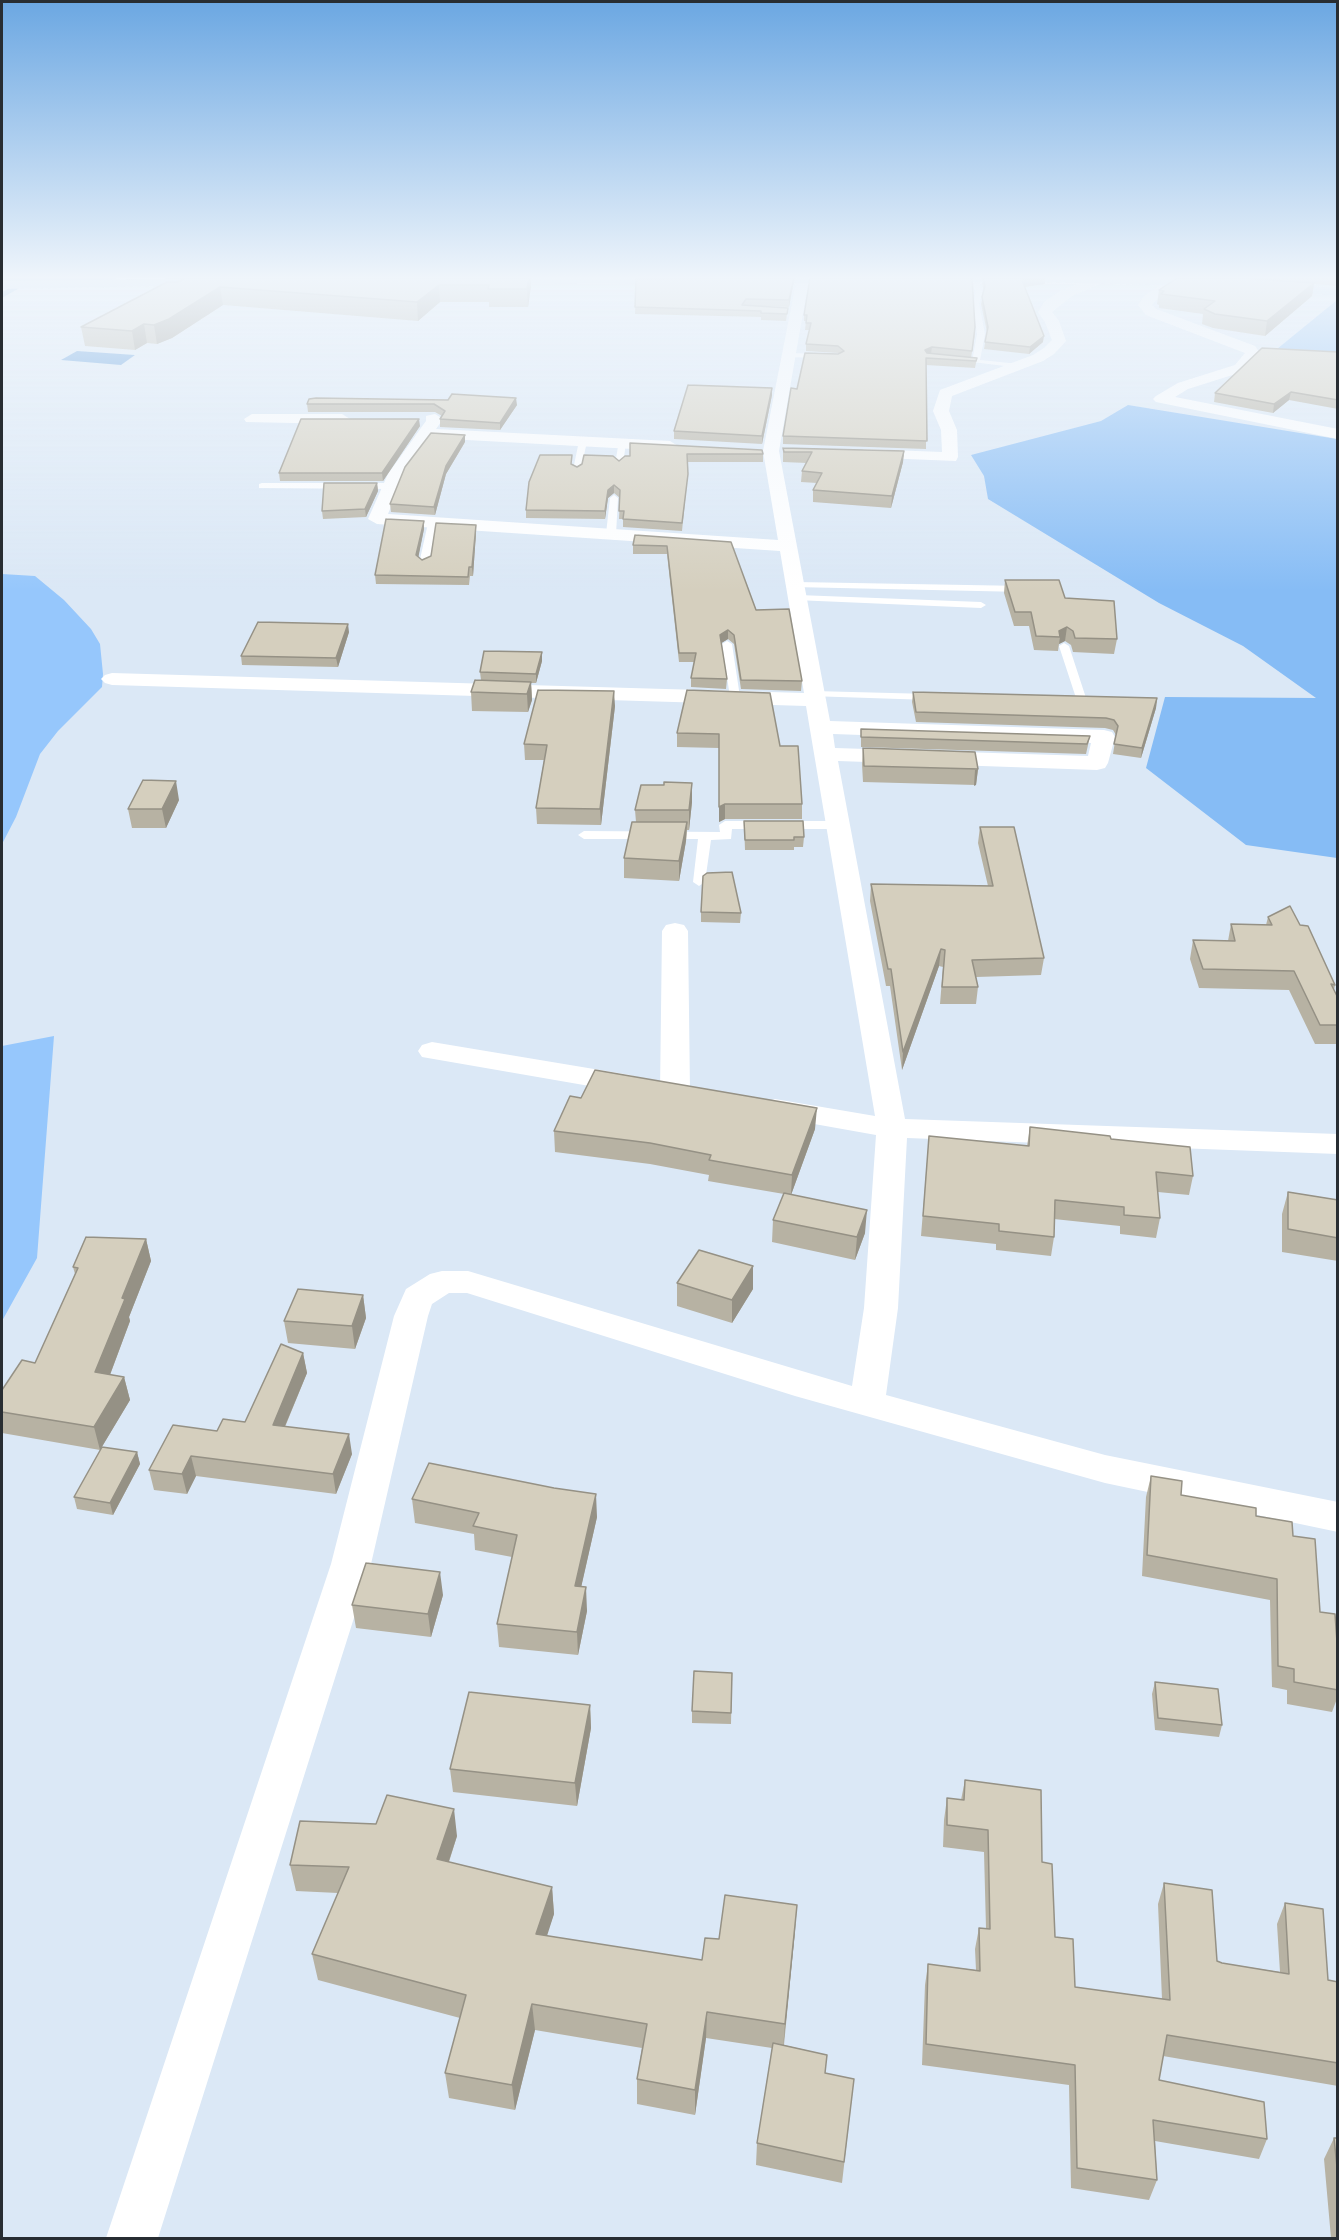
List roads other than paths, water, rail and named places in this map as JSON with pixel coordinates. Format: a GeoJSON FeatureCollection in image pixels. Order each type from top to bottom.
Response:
{"type":"FeatureCollection","features":[{"type":"Feature","properties":{"kind":"street"},"geometry":{"type":"LineString","coordinates":[[784,383],[771,451],[790,546],[819,727],[892,1128],[881,1308],[867,1403]]}},
{"type":"Feature","properties":{"kind":"street"},"geometry":{"type":"LineString","coordinates":[[852,454],[950,457],[949,430],[941,411],[945,393],[973,383]]}},
{"type":"Feature","properties":{"kind":"street"},"geometry":{"type":"LineString","coordinates":[[1194,383],[1183,386],[1161,399],[1338,434]]}},
{"type":"Feature","properties":{"kind":"street"},"geometry":{"type":"LineString","coordinates":[[1183,386],[1211,392]]}},
{"type":"Feature","properties":{"kind":"street"},"geometry":{"type":"LineString","coordinates":[[252,419],[355,419]]}},
{"type":"Feature","properties":{"kind":"street"},"geometry":{"type":"LineString","coordinates":[[412,419],[435,419],[396,474],[377,519],[790,546]]}},
{"type":"Feature","properties":{"kind":"street"},"geometry":{"type":"LineString","coordinates":[[427,433],[691,447]]}},
{"type":"Feature","properties":{"kind":"street"},"geometry":{"type":"LineString","coordinates":[[112,679],[735,698],[814,697]]}},
{"type":"Feature","properties":{"kind":"street"},"geometry":{"type":"LineString","coordinates":[[819,727],[1104,737],[1097,763],[824,754]]}},
{"type":"Feature","properties":{"kind":"street"},"geometry":{"type":"LineString","coordinates":[[432,1051],[687,1094],[675,931]]}},
{"type":"Feature","properties":{"kind":"street"},"geometry":{"type":"LineString","coordinates":[[744,1103],[892,1128],[1338,1144]]}},
{"type":"Feature","properties":{"kind":"street"},"geometry":{"type":"LineString","coordinates":[[132,2238],[351,1564],[411,1316],[418,1297],[442,1282],[468,1282],[795,1383],[1105,1469],[1338,1517]]}},
{"type":"Feature","properties":{"kind":"lane"},"geometry":{"type":"LineString","coordinates":[[577,470],[583,441]]}},
{"type":"Feature","properties":{"kind":"lane"},"geometry":{"type":"LineString","coordinates":[[619,464],[621,443]]}},
{"type":"Feature","properties":{"kind":"lane"},"geometry":{"type":"LineString","coordinates":[[262,486],[392,486]]}},
{"type":"Feature","properties":{"kind":"lane"},"geometry":{"type":"LineString","coordinates":[[611,534],[614,498]]}},
{"type":"Feature","properties":{"kind":"lane"},"geometry":{"type":"LineString","coordinates":[[424,564],[432,523]]}},
{"type":"Feature","properties":{"kind":"lane"},"geometry":{"type":"LineString","coordinates":[[797,591],[1031,589]]}},
{"type":"Feature","properties":{"kind":"lane"},"geometry":{"type":"LineString","coordinates":[[797,591],[981,605]]}},
{"type":"Feature","properties":{"kind":"lane"},"geometry":{"type":"LineString","coordinates":[[727,644],[735,698]]}},
{"type":"Feature","properties":{"kind":"lane"},"geometry":{"type":"LineString","coordinates":[[1064,646],[1076,701],[1098,702]]}},
{"type":"Feature","properties":{"kind":"lane"},"geometry":{"type":"LineString","coordinates":[[814,697],[942,697]]}},
{"type":"Feature","properties":{"kind":"lane"},"geometry":{"type":"LineString","coordinates":[[584,835],[727,836],[725,825],[837,825]]}},
{"type":"Feature","properties":{"kind":"lane"},"geometry":{"type":"LineString","coordinates":[[699,882],[705,836]]}}]}
